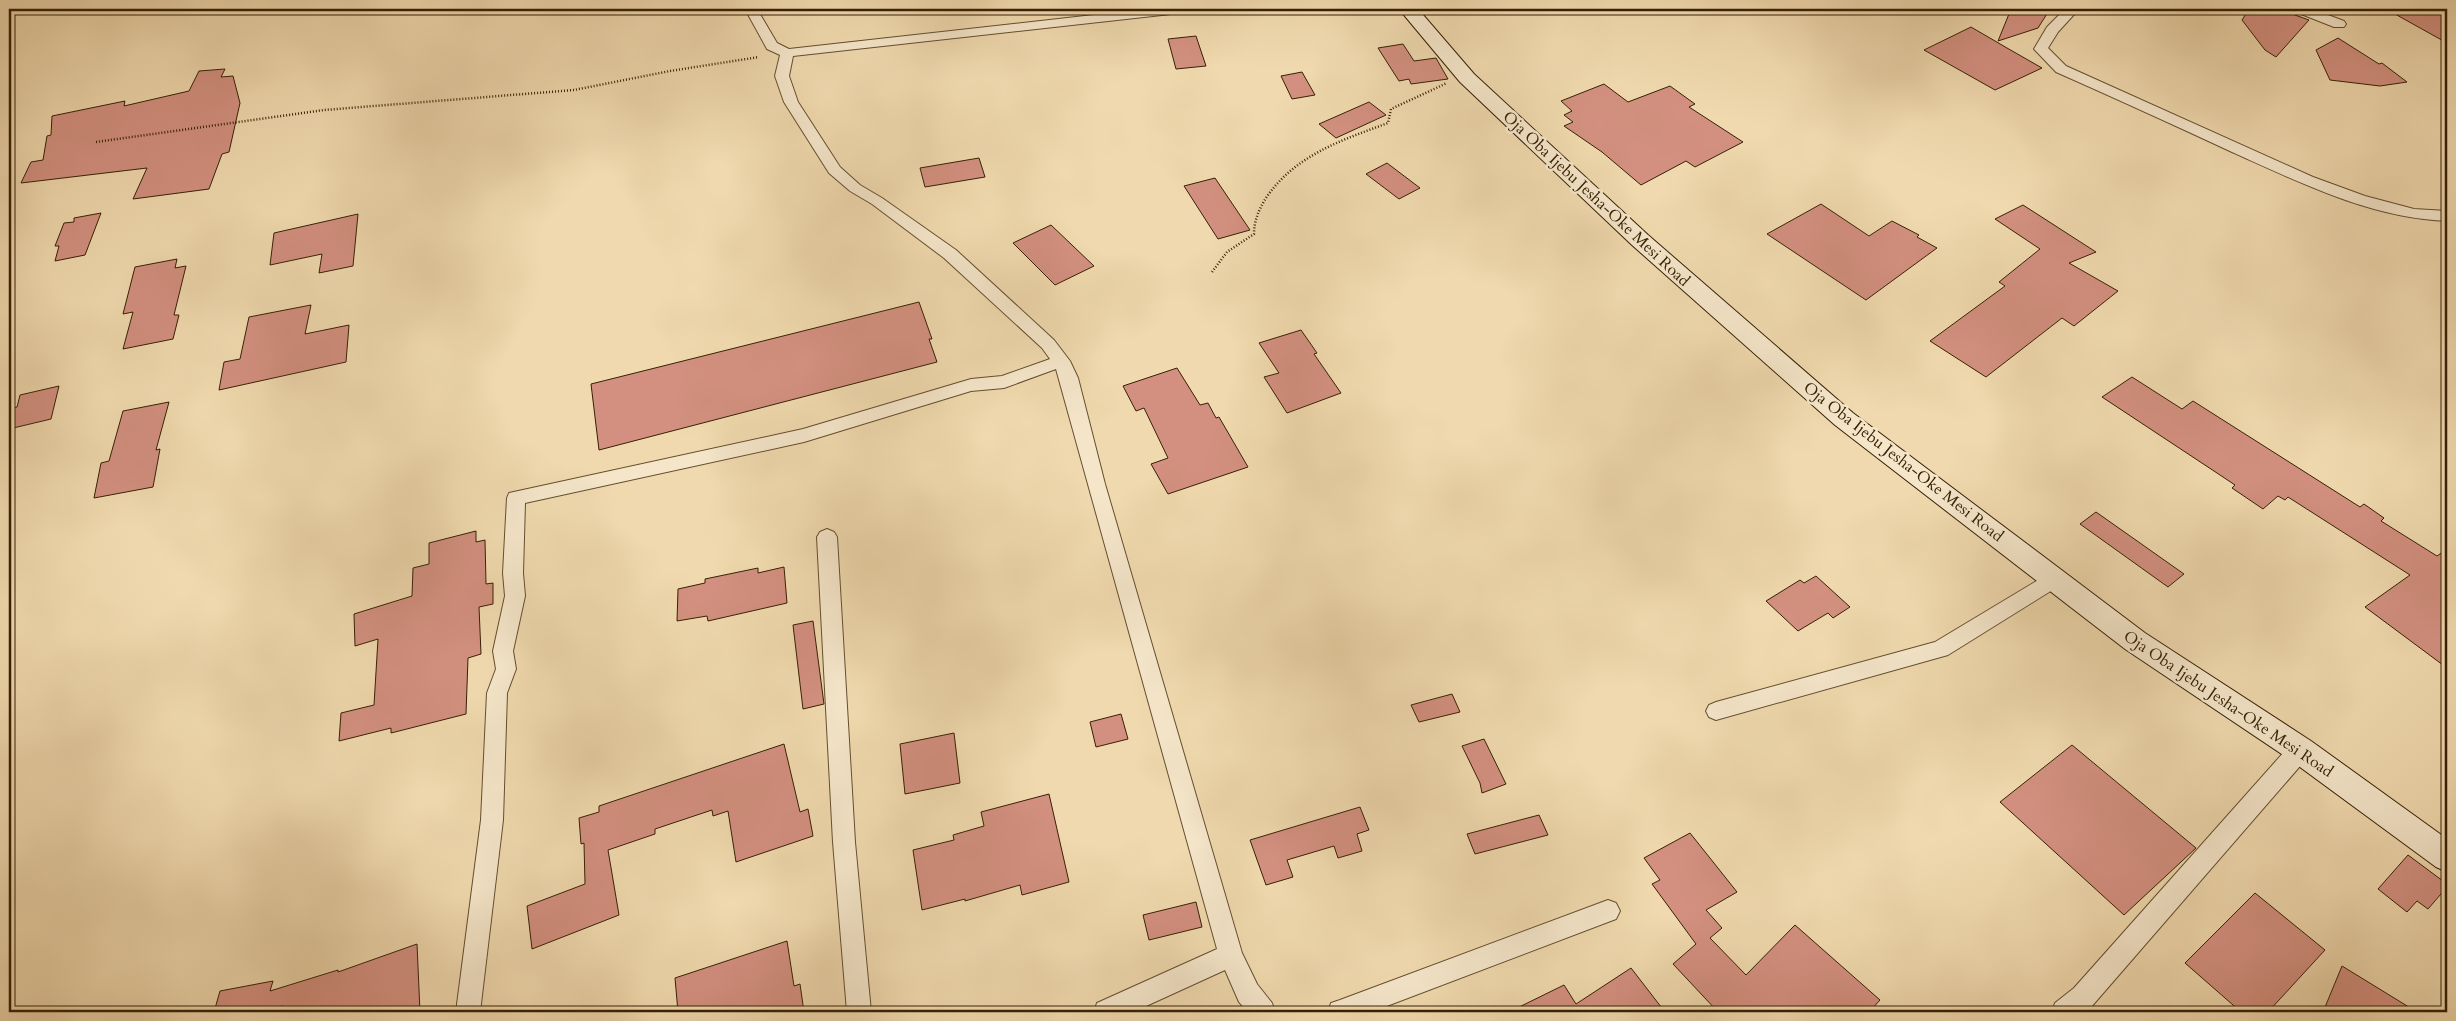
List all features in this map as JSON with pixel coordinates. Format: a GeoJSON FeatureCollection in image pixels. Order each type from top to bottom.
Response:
{"type":"FeatureCollection","features":[{"type":"Feature","properties":{"kind":"main road","name":"Oja Oba Ijebu Jesha-Oke Mesi Road"},"geometry":{"type":"LineString","coordinates":[[1408,9],[1467,78],[1640,240],[1844,418],[2135,641],[2300,750],[2447,857]]}},
{"type":"Feature","properties":{"kind":"street"},"geometry":{"type":"LineString","coordinates":[[751,9],[772,46],[787,53],[1180,9]]}},
{"type":"Feature","properties":{"kind":"street"},"geometry":{"type":"LineString","coordinates":[[2072,9],[2052,30],[2041,49],[2061,69],[2300,176],[2360,200],[2414,214],[2447,216]]}},
{"type":"Feature","properties":{"kind":"street"},"geometry":{"type":"LineString","coordinates":[[2300,9],[2339,24]]}},
{"type":"Feature","properties":{"kind":"street"},"geometry":{"type":"LineString","coordinates":[[787,53],[782,76],[791,102],[834,170],[855,188],[877,201],[950,254],[1048,344],[1061,361],[1069,378],[1096,484],[1231,955],[1248,992],[1263,1012]]}},
{"type":"Feature","properties":{"kind":"street"},"geometry":{"type":"LineString","coordinates":[[468,1012],[492,820],[497,693],[506,669],[503,651],[515,596],[513,573],[516,498],[804,435],[885,409],[971,385],[1004,382],[1061,361]]}},
{"type":"Feature","properties":{"kind":"street"},"geometry":{"type":"LineString","coordinates":[[827,537],[844,842],[859,1012]]}},
{"type":"Feature","properties":{"kind":"street"},"geometry":{"type":"LineString","coordinates":[[1716,711],[1941,649],[2055,578]]}},
{"type":"Feature","properties":{"kind":"street"},"geometry":{"type":"LineString","coordinates":[[2064,1012],[2083,997],[2300,750]]}},
{"type":"Feature","properties":{"kind":"street"},"geometry":{"type":"LineString","coordinates":[[1340,1012],[1608,911]]}},
{"type":"Feature","properties":{"kind":"street"},"geometry":{"type":"LineString","coordinates":[[1106,1012],[1231,955]]}},
{"type":"Feature","properties":{"kind":"path"},"geometry":{"type":"LineString","coordinates":[[96,142],[324,110],[574,90],[670,71],[787,53]]}},
{"type":"Feature","properties":{"kind":"path"},"geometry":{"type":"LineString","coordinates":[[1212,272],[1227,252],[1254,234],[1253,222],[1272,186],[1303,158],[1388,123],[1391,109],[1438,86],[1467,78]]}},
{"type":"Feature","properties":{"kind":"building"},"geometry":{"type":"Polygon","coordinates":[[[2011,9],[2050,9],[2038,28],[1998,41],[2011,9]]]}},
{"type":"Feature","properties":{"kind":"building"},"geometry":{"type":"Polygon","coordinates":[[[2249,9],[2278,9],[2309,20],[2276,57],[2265,50],[2242,20],[2249,9]]]}},
{"type":"Feature","properties":{"kind":"building"},"geometry":{"type":"Polygon","coordinates":[[[2386,9],[2447,9],[2447,43],[2386,9]]]}},
{"type":"Feature","properties":{"kind":"building"},"geometry":{"type":"Polygon","coordinates":[[[1971,27],[2042,68],[1995,90],[1924,50],[1971,27]]]}},
{"type":"Feature","properties":{"kind":"building"},"geometry":{"type":"Polygon","coordinates":[[[1196,36],[1206,66],[1176,69],[1168,39],[1196,36]]]}},
{"type":"Feature","properties":{"kind":"building"},"geometry":{"type":"Polygon","coordinates":[[[2338,38],[2379,64],[2382,63],[2407,82],[2380,86],[2330,80],[2316,50],[2338,38]]]}},
{"type":"Feature","properties":{"kind":"building"},"geometry":{"type":"Polygon","coordinates":[[[1403,44],[1414,61],[1436,58],[1448,79],[1411,84],[1409,79],[1399,81],[1378,48],[1403,44]]]}},
{"type":"Feature","properties":{"kind":"building"},"geometry":{"type":"Polygon","coordinates":[[[225,69],[221,77],[233,76],[240,103],[229,152],[222,154],[209,189],[133,199],[147,168],[21,183],[31,162],[43,160],[47,136],[51,135],[52,116],[125,101],[124,106],[189,91],[199,71],[225,69]]]}},
{"type":"Feature","properties":{"kind":"building"},"geometry":{"type":"Polygon","coordinates":[[[1302,72],[1315,95],[1292,99],[1281,76],[1302,72]]]}},
{"type":"Feature","properties":{"kind":"building"},"geometry":{"type":"Polygon","coordinates":[[[1604,84],[1628,102],[1670,86],[1695,104],[1689,107],[1743,142],[1695,167],[1686,161],[1641,185],[1602,152],[1564,126],[1573,122],[1564,115],[1572,111],[1561,101],[1604,84]]]}},
{"type":"Feature","properties":{"kind":"building"},"geometry":{"type":"Polygon","coordinates":[[[1369,102],[1386,115],[1336,138],[1319,124],[1369,102]]]}},
{"type":"Feature","properties":{"kind":"building"},"geometry":{"type":"Polygon","coordinates":[[[979,158],[985,177],[925,187],[920,168],[979,158]]]}},
{"type":"Feature","properties":{"kind":"building"},"geometry":{"type":"Polygon","coordinates":[[[1387,163],[1420,188],[1399,199],[1366,174],[1387,163]]]}},
{"type":"Feature","properties":{"kind":"building"},"geometry":{"type":"Polygon","coordinates":[[[1215,178],[1250,230],[1218,239],[1184,186],[1215,178]]]}},
{"type":"Feature","properties":{"kind":"building"},"geometry":{"type":"Polygon","coordinates":[[[1821,204],[1869,236],[1892,221],[1919,235],[1917,237],[1937,248],[1866,300],[1767,234],[1821,204]]]}},
{"type":"Feature","properties":{"kind":"building"},"geometry":{"type":"Polygon","coordinates":[[[2023,205],[2096,252],[2069,263],[2118,291],[2074,326],[2062,318],[1986,377],[1930,341],[2005,286],[1999,282],[2040,249],[1995,219],[2023,205]]]}},
{"type":"Feature","properties":{"kind":"building"},"geometry":{"type":"Polygon","coordinates":[[[101,213],[85,255],[55,261],[59,246],[55,246],[64,223],[74,222],[74,218],[101,213]]]}},
{"type":"Feature","properties":{"kind":"building"},"geometry":{"type":"Polygon","coordinates":[[[358,214],[353,266],[319,273],[322,254],[270,265],[274,233],[358,214]]]}},
{"type":"Feature","properties":{"kind":"building"},"geometry":{"type":"Polygon","coordinates":[[[1051,225],[1094,266],[1055,285],[1013,243],[1051,225]]]}},
{"type":"Feature","properties":{"kind":"building"},"geometry":{"type":"Polygon","coordinates":[[[177,259],[175,268],[186,266],[174,315],[179,315],[173,339],[123,349],[133,312],[123,314],[135,267],[177,259]]]}},
{"type":"Feature","properties":{"kind":"building"},"geometry":{"type":"Polygon","coordinates":[[[919,302],[932,339],[929,339],[937,362],[599,450],[591,384],[919,302]]]}},
{"type":"Feature","properties":{"kind":"building"},"geometry":{"type":"Polygon","coordinates":[[[311,305],[305,334],[349,325],[346,362],[219,390],[224,362],[240,359],[249,317],[311,305]]]}},
{"type":"Feature","properties":{"kind":"building"},"geometry":{"type":"Polygon","coordinates":[[[1301,330],[1317,353],[1314,354],[1341,393],[1287,413],[1264,377],[1279,373],[1259,343],[1301,330]]]}},
{"type":"Feature","properties":{"kind":"building"},"geometry":{"type":"Polygon","coordinates":[[[1177,368],[1200,405],[1208,403],[1216,418],[1219,417],[1248,467],[1168,494],[1151,464],[1168,458],[1144,408],[1136,411],[1123,386],[1177,368]]]}},
{"type":"Feature","properties":{"kind":"building"},"geometry":{"type":"Polygon","coordinates":[[[2132,377],[2182,409],[2193,401],[2360,507],[2364,504],[2384,518],[2381,521],[2437,556],[2447,549],[2447,668],[2365,607],[2410,575],[2288,497],[2285,500],[2278,496],[2263,509],[2232,488],[2235,485],[2102,397],[2132,377]]]}},
{"type":"Feature","properties":{"kind":"building"},"geometry":{"type":"Polygon","coordinates":[[[59,386],[51,419],[9,429],[9,409],[17,407],[20,395],[59,386]]]}},
{"type":"Feature","properties":{"kind":"building"},"geometry":{"type":"Polygon","coordinates":[[[169,402],[156,450],[160,449],[153,487],[94,498],[101,463],[109,461],[123,411],[169,402]]]}},
{"type":"Feature","properties":{"kind":"building"},"geometry":{"type":"Polygon","coordinates":[[[2096,512],[2184,574],[2168,587],[2080,524],[2096,512]]]}},
{"type":"Feature","properties":{"kind":"building"},"geometry":{"type":"Polygon","coordinates":[[[476,531],[476,542],[485,540],[486,584],[493,583],[493,604],[479,607],[481,654],[468,658],[466,714],[391,733],[391,728],[339,741],[341,713],[374,705],[378,639],[355,646],[354,614],[412,596],[413,568],[429,564],[429,543],[476,531]]]}},
{"type":"Feature","properties":{"kind":"building"},"geometry":{"type":"Polygon","coordinates":[[[784,567],[787,603],[708,621],[707,616],[677,621],[678,589],[705,583],[705,579],[758,568],[758,573],[784,567]]]}},
{"type":"Feature","properties":{"kind":"building"},"geometry":{"type":"Polygon","coordinates":[[[1816,576],[1850,607],[1833,618],[1828,613],[1798,631],[1766,601],[1800,580],[1804,583],[1816,576]]]}},
{"type":"Feature","properties":{"kind":"building"},"geometry":{"type":"Polygon","coordinates":[[[813,621],[824,704],[803,709],[793,625],[813,621]]]}},
{"type":"Feature","properties":{"kind":"building"},"geometry":{"type":"Polygon","coordinates":[[[1452,694],[1460,712],[1419,722],[1411,705],[1452,694]]]}},
{"type":"Feature","properties":{"kind":"building"},"geometry":{"type":"Polygon","coordinates":[[[1121,714],[1128,739],[1096,747],[1090,722],[1121,714]]]}},
{"type":"Feature","properties":{"kind":"building"},"geometry":{"type":"Polygon","coordinates":[[[954,733],[960,783],[905,794],[900,744],[954,733]]]}},
{"type":"Feature","properties":{"kind":"building"},"geometry":{"type":"Polygon","coordinates":[[[1484,739],[1506,784],[1482,793],[1480,783],[1462,746],[1484,739]]]}},
{"type":"Feature","properties":{"kind":"building"},"geometry":{"type":"Polygon","coordinates":[[[784,744],[800,812],[808,809],[813,836],[736,862],[728,811],[713,816],[712,810],[655,829],[655,834],[608,850],[619,915],[532,949],[527,906],[585,884],[584,843],[581,844],[579,818],[599,812],[599,806],[784,744]]]}},
{"type":"Feature","properties":{"kind":"building"},"geometry":{"type":"Polygon","coordinates":[[[2072,745],[2196,848],[2124,915],[2000,802],[2072,745]]]}},
{"type":"Feature","properties":{"kind":"building"},"geometry":{"type":"Polygon","coordinates":[[[1049,794],[1069,882],[1022,895],[1020,885],[965,901],[965,899],[922,910],[913,850],[954,840],[953,835],[984,826],[981,812],[1049,794]]]}},
{"type":"Feature","properties":{"kind":"building"},"geometry":{"type":"Polygon","coordinates":[[[1360,807],[1369,830],[1357,834],[1362,851],[1338,858],[1334,846],[1287,860],[1293,877],[1266,885],[1250,840],[1360,807]]]}},
{"type":"Feature","properties":{"kind":"building"},"geometry":{"type":"Polygon","coordinates":[[[1539,815],[1548,835],[1475,854],[1467,834],[1539,815]]]}},
{"type":"Feature","properties":{"kind":"building"},"geometry":{"type":"Polygon","coordinates":[[[1690,833],[1737,892],[1706,910],[1722,928],[1710,938],[1746,975],[1795,925],[1880,1000],[1869,1012],[1718,1012],[1673,964],[1696,944],[1652,884],[1660,880],[1644,858],[1690,833]]]}},
{"type":"Feature","properties":{"kind":"building"},"geometry":{"type":"Polygon","coordinates":[[[2408,855],[2447,884],[2447,887],[2428,909],[2417,901],[2407,912],[2378,889],[2408,855]]]}},
{"type":"Feature","properties":{"kind":"building"},"geometry":{"type":"Polygon","coordinates":[[[2255,893],[2325,950],[2268,1012],[2241,1012],[2185,963],[2255,893]]]}},
{"type":"Feature","properties":{"kind":"building"},"geometry":{"type":"Polygon","coordinates":[[[1196,902],[1202,927],[1149,940],[1143,915],[1196,902]]]}},
{"type":"Feature","properties":{"kind":"building"},"geometry":{"type":"Polygon","coordinates":[[[787,941],[794,986],[800,984],[804,1012],[678,1012],[675,978],[787,941]]]}},
{"type":"Feature","properties":{"kind":"building"},"geometry":{"type":"Polygon","coordinates":[[[417,944],[420,1012],[283,1012],[283,1006],[249,1012],[214,1012],[220,991],[273,981],[270,991],[338,970],[338,972],[417,944]]]}},
{"type":"Feature","properties":{"kind":"building"},"geometry":{"type":"Polygon","coordinates":[[[2342,966],[2417,1012],[2323,1012],[2342,966]]]}},
{"type":"Feature","properties":{"kind":"building"},"geometry":{"type":"Polygon","coordinates":[[[1631,968],[1665,1012],[1509,1012],[1564,985],[1576,1004],[1631,968]]]}}]}
